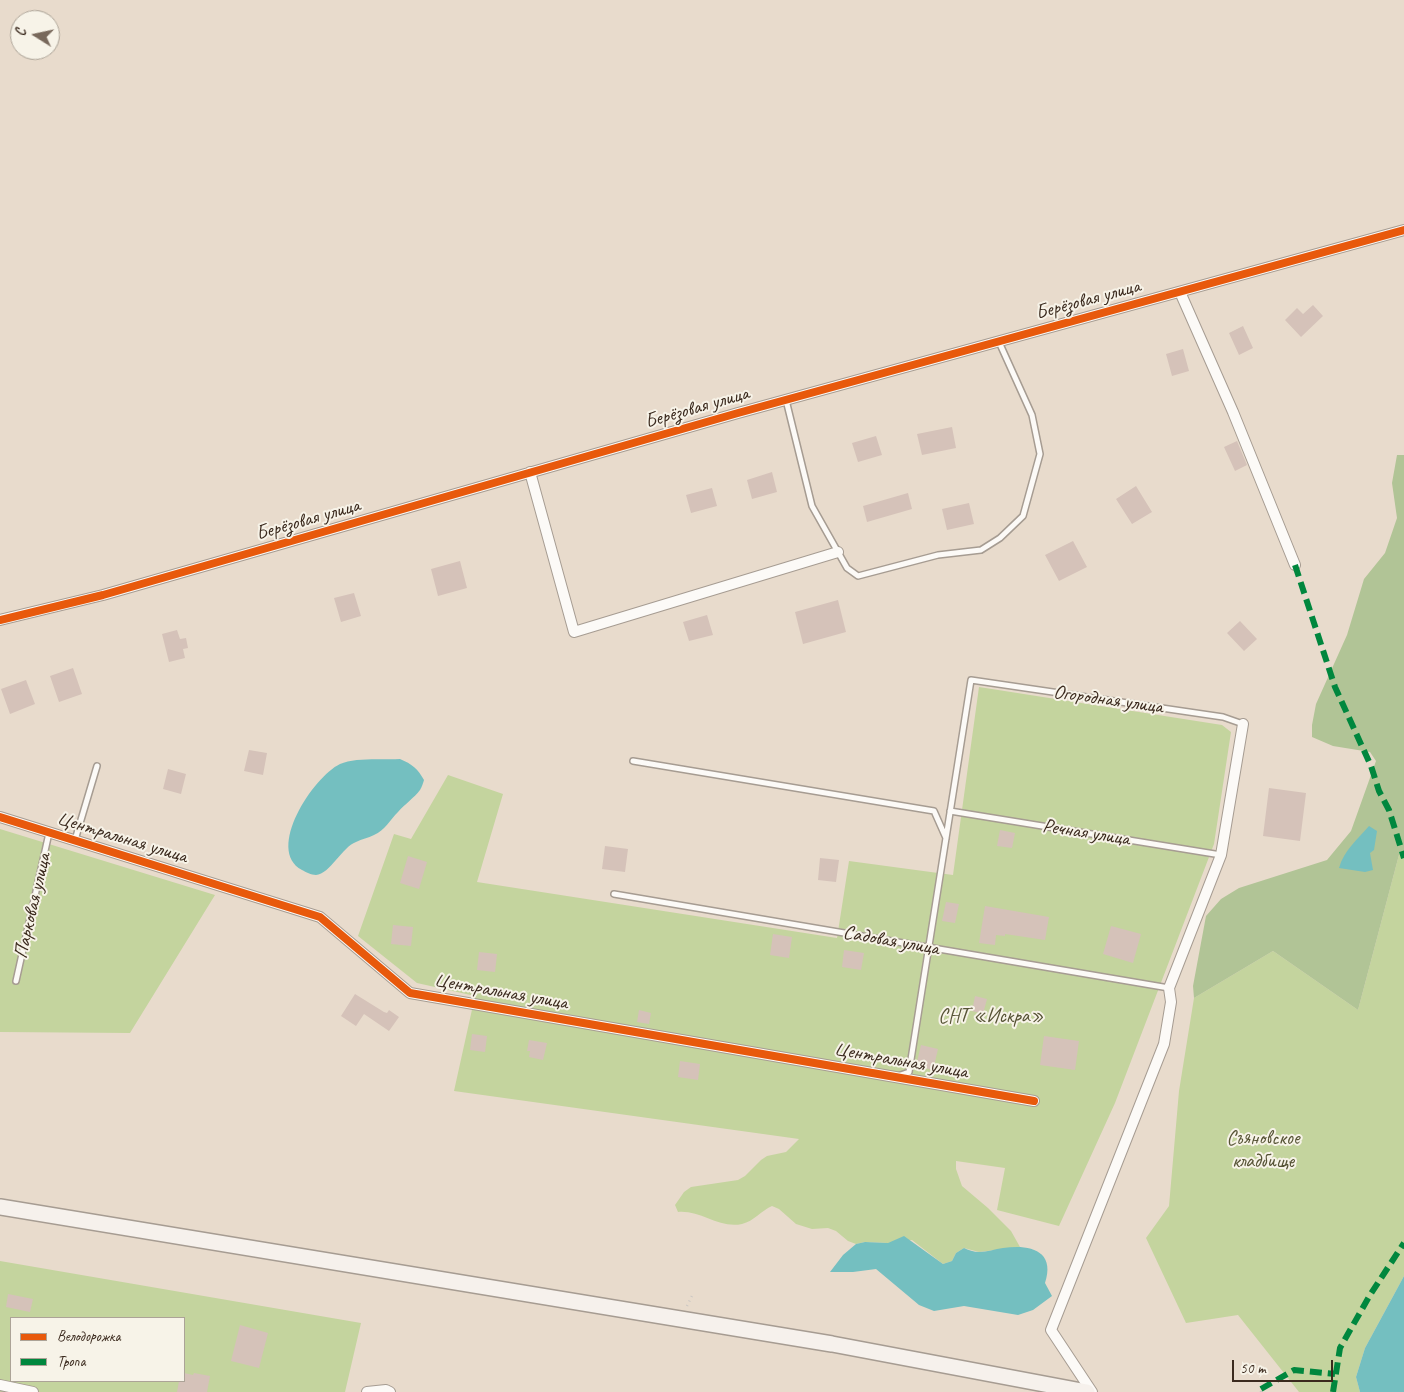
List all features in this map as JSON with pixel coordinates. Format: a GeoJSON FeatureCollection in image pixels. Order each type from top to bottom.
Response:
{"type":"FeatureCollection","features":[{"type":"Feature","properties":{"kind":"main road"},"geometry":{"type":"LineString","coordinates":[[0,1207],[822,1342],[1087,1392]]}},
{"type":"Feature","properties":{"kind":"street","name":"Берёзовая улица"},"geometry":{"type":"LineString","coordinates":[[0,620],[103,595],[786,400],[1404,230]]}},
{"type":"Feature","properties":{"kind":"street"},"geometry":{"type":"LineString","coordinates":[[1180,292],[1233,412],[1295,565]]}},
{"type":"Feature","properties":{"kind":"street"},"geometry":{"type":"LineString","coordinates":[[530,472],[574,632],[838,552]]}},
{"type":"Feature","properties":{"kind":"street"},"geometry":{"type":"LineString","coordinates":[[1092,1392],[1051,1330],[1164,1044],[1171,1002],[1169,988],[1221,855],[1243,724]]}},
{"type":"Feature","properties":{"kind":"street","name":"Центральная улица"},"geometry":{"type":"LineString","coordinates":[[0,817],[320,917],[410,993],[1034,1101]]}},
{"type":"Feature","properties":{"kind":"street"},"geometry":{"type":"LineString","coordinates":[[0,1385],[33,1392]]}},
{"type":"Feature","properties":{"kind":"street"},"geometry":{"type":"LineString","coordinates":[[367,1392],[386,1390],[390,1392]]}},
{"type":"Feature","properties":{"kind":"lane"},"geometry":{"type":"LineString","coordinates":[[786,400],[812,506],[847,568],[858,576],[938,555],[981,550],[1000,538],[1023,516],[1040,454],[1032,415],[999,341]]}},
{"type":"Feature","properties":{"kind":"lane","name":"Огородная улица"},"geometry":{"type":"LineString","coordinates":[[950,811],[971,680],[1223,717],[1243,724]]}},
{"type":"Feature","properties":{"kind":"lane"},"geometry":{"type":"LineString","coordinates":[[633,761],[934,811],[946,838]]}},
{"type":"Feature","properties":{"kind":"lane"},"geometry":{"type":"LineString","coordinates":[[75,840],[97,766]]}},
{"type":"Feature","properties":{"kind":"lane"},"geometry":{"type":"LineString","coordinates":[[895,1077],[909,1072],[950,811]]}},
{"type":"Feature","properties":{"kind":"lane","name":"Речная улица"},"geometry":{"type":"LineString","coordinates":[[950,811],[1221,855]]}},
{"type":"Feature","properties":{"kind":"lane","name":"Парковая улица"},"geometry":{"type":"LineString","coordinates":[[16,981],[49,832]]}},
{"type":"Feature","properties":{"kind":"lane","name":"Садовая улица"},"geometry":{"type":"LineString","coordinates":[[614,894],[1169,988]]}},
{"type":"Feature","properties":{"kind":"green space"},"geometry":{"type":"Polygon","coordinates":[[[1397,455],[1404,455],[1404,853],[1400,851],[1358,1010],[1273,951],[1194,998],[1193,986],[1206,916],[1221,899],[1239,888],[1327,860],[1351,831],[1376,761],[1370,752],[1333,746],[1312,737],[1312,725],[1316,704],[1347,635],[1364,579],[1385,553],[1397,518],[1392,483],[1397,455]]]}},
{"type":"Feature","properties":{"kind":"green space","name":"СНТ «Искра»"},"geometry":{"type":"Polygon","coordinates":[[[979,687],[1222,725],[1231,732],[1214,844],[1115,1103],[1059,1226],[997,1210],[1005,1168],[956,1161],[956,1169],[962,1186],[1011,1231],[1020,1247],[979,1252],[964,1248],[956,1253],[952,1261],[943,1264],[912,1240],[856,1244],[828,1228],[812,1229],[796,1224],[779,1209],[772,1206],[746,1223],[734,1225],[686,1212],[678,1212],[675,1205],[684,1192],[691,1187],[738,1180],[745,1176],[761,1160],[767,1156],[786,1152],[799,1139],[454,1091],[475,996],[417,983],[358,936],[394,834],[411,839],[448,775],[503,794],[477,882],[837,938],[849,861],[953,875],[979,687]]]}},
{"type":"Feature","properties":{"kind":"green space"},"geometry":{"type":"Polygon","coordinates":[[[0,829],[215,895],[130,1033],[0,1032],[0,829]]]}},
{"type":"Feature","properties":{"kind":"green space","name":"Съяновское кладбище"},"geometry":{"type":"Polygon","coordinates":[[[1400,851],[1404,853],[1404,1276],[1365,1348],[1356,1377],[1360,1392],[1299,1392],[1238,1315],[1186,1323],[1146,1238],[1169,1206],[1179,1091],[1194,998],[1273,951],[1358,1010],[1400,851]]]}},
{"type":"Feature","properties":{"kind":"green space"},"geometry":{"type":"Polygon","coordinates":[[[0,1261],[361,1323],[345,1392],[0,1392],[0,1261]]]}},
{"type":"Feature","properties":{"kind":"water"},"geometry":{"type":"Polygon","coordinates":[[[369,759],[400,759],[414,767],[424,780],[418,793],[384,828],[378,833],[351,845],[321,874],[314,875],[302,870],[292,860],[289,847],[291,831],[297,814],[317,783],[329,771],[346,762],[369,759]]]}},
{"type":"Feature","properties":{"kind":"water"},"geometry":{"type":"Polygon","coordinates":[[[1369,826],[1377,831],[1374,850],[1370,853],[1373,870],[1365,872],[1339,868],[1348,850],[1369,826]]]}},
{"type":"Feature","properties":{"kind":"water"},"geometry":{"type":"Polygon","coordinates":[[[904,1236],[943,1264],[952,1261],[956,1253],[964,1248],[979,1252],[1013,1247],[1031,1249],[1043,1256],[1047,1263],[1045,1283],[1052,1296],[1033,1310],[1018,1315],[964,1306],[934,1311],[919,1305],[876,1269],[830,1272],[843,1255],[856,1244],[865,1242],[888,1243],[904,1236]]]}},
{"type":"Feature","properties":{"kind":"water"},"geometry":{"type":"Polygon","coordinates":[[[1404,1276],[1404,1392],[1360,1392],[1356,1377],[1365,1348],[1404,1276]]]}},
{"type":"Feature","properties":{"kind":"building"},"geometry":{"type":"Polygon","coordinates":[[[1313,305],[1323,316],[1301,337],[1285,320],[1297,308],[1303,314],[1313,305]]]}},
{"type":"Feature","properties":{"kind":"building"},"geometry":{"type":"Polygon","coordinates":[[[1243,326],[1253,348],[1239,355],[1229,333],[1243,326]]]}},
{"type":"Feature","properties":{"kind":"building"},"geometry":{"type":"Polygon","coordinates":[[[1183,349],[1189,371],[1172,376],[1166,354],[1183,349]]]}},
{"type":"Feature","properties":{"kind":"building"},"geometry":{"type":"Polygon","coordinates":[[[952,427],[956,448],[922,455],[917,434],[952,427]]]}},
{"type":"Feature","properties":{"kind":"building"},"geometry":{"type":"Polygon","coordinates":[[[876,436],[882,455],[858,462],[852,443],[876,436]]]}},
{"type":"Feature","properties":{"kind":"building"},"geometry":{"type":"Polygon","coordinates":[[[1237,441],[1247,465],[1235,471],[1224,447],[1237,441]]]}},
{"type":"Feature","properties":{"kind":"building"},"geometry":{"type":"Polygon","coordinates":[[[772,472],[777,492],[752,499],[747,480],[772,472]]]}},
{"type":"Feature","properties":{"kind":"building"},"geometry":{"type":"Polygon","coordinates":[[[1136,486],[1152,512],[1132,524],[1116,499],[1136,486]]]}},
{"type":"Feature","properties":{"kind":"building"},"geometry":{"type":"Polygon","coordinates":[[[712,488],[717,506],[691,513],[686,495],[712,488]]]}},
{"type":"Feature","properties":{"kind":"building"},"geometry":{"type":"Polygon","coordinates":[[[908,493],[912,509],[867,522],[863,506],[908,493]]]}},
{"type":"Feature","properties":{"kind":"building"},"geometry":{"type":"Polygon","coordinates":[[[969,503],[974,524],[947,530],[942,509],[969,503]]]}},
{"type":"Feature","properties":{"kind":"building"},"geometry":{"type":"Polygon","coordinates":[[[1073,541],[1087,567],[1059,581],[1045,555],[1073,541]]]}},
{"type":"Feature","properties":{"kind":"building"},"geometry":{"type":"Polygon","coordinates":[[[460,561],[467,588],[438,596],[431,569],[460,561]]]}},
{"type":"Feature","properties":{"kind":"building"},"geometry":{"type":"Polygon","coordinates":[[[354,593],[361,616],[341,622],[334,598],[354,593]]]}},
{"type":"Feature","properties":{"kind":"building"},"geometry":{"type":"Polygon","coordinates":[[[838,600],[846,632],[803,644],[795,612],[838,600]]]}},
{"type":"Feature","properties":{"kind":"building"},"geometry":{"type":"Polygon","coordinates":[[[707,615],[713,635],[689,641],[683,622],[707,615]]]}},
{"type":"Feature","properties":{"kind":"building"},"geometry":{"type":"Polygon","coordinates":[[[1240,621],[1257,639],[1244,651],[1227,633],[1240,621]]]}},
{"type":"Feature","properties":{"kind":"building"},"geometry":{"type":"Polygon","coordinates":[[[177,630],[180,639],[186,638],[188,648],[183,649],[185,658],[169,662],[162,634],[177,630]]]}},
{"type":"Feature","properties":{"kind":"building"},"geometry":{"type":"Polygon","coordinates":[[[73,668],[82,694],[59,702],[50,676],[73,668]]]}},
{"type":"Feature","properties":{"kind":"building"},"geometry":{"type":"Polygon","coordinates":[[[26,680],[35,704],[10,714],[1,689],[26,680]]]}},
{"type":"Feature","properties":{"kind":"building"},"geometry":{"type":"Polygon","coordinates":[[[249,750],[267,753],[263,775],[244,771],[249,750]]]}},
{"type":"Feature","properties":{"kind":"building"},"geometry":{"type":"Polygon","coordinates":[[[168,769],[186,774],[181,794],[163,789],[168,769]]]}},
{"type":"Feature","properties":{"kind":"building"},"geometry":{"type":"Polygon","coordinates":[[[1269,788],[1306,793],[1300,841],[1263,836],[1269,788]]]}},
{"type":"Feature","properties":{"kind":"building"},"geometry":{"type":"Polygon","coordinates":[[[1000,830],[1015,833],[1012,848],[997,846],[1000,830]]]}},
{"type":"Feature","properties":{"kind":"building"},"geometry":{"type":"Polygon","coordinates":[[[605,846],[628,849],[625,872],[602,869],[605,846]]]}},
{"type":"Feature","properties":{"kind":"building"},"geometry":{"type":"Polygon","coordinates":[[[408,856],[427,862],[419,889],[400,883],[408,856]]]}},
{"type":"Feature","properties":{"kind":"building"},"geometry":{"type":"Polygon","coordinates":[[[820,858],[839,860],[836,882],[818,880],[820,858]]]}},
{"type":"Feature","properties":{"kind":"building"},"geometry":{"type":"Polygon","coordinates":[[[946,902],[959,904],[955,923],[942,921],[946,902]]]}},
{"type":"Feature","properties":{"kind":"building"},"geometry":{"type":"Polygon","coordinates":[[[985,906],[1049,917],[1045,940],[1005,934],[1005,936],[996,935],[995,945],[979,943],[985,906]]]}},
{"type":"Feature","properties":{"kind":"building"},"geometry":{"type":"Polygon","coordinates":[[[393,925],[413,927],[411,946],[391,944],[393,925]]]}},
{"type":"Feature","properties":{"kind":"building"},"geometry":{"type":"Polygon","coordinates":[[[1111,926],[1141,934],[1133,963],[1103,954],[1111,926]]]}},
{"type":"Feature","properties":{"kind":"building"},"geometry":{"type":"Polygon","coordinates":[[[773,934],[792,937],[789,958],[770,955],[773,934]]]}},
{"type":"Feature","properties":{"kind":"building"},"geometry":{"type":"Polygon","coordinates":[[[844,950],[864,953],[861,970],[842,967],[844,950]]]}},
{"type":"Feature","properties":{"kind":"building"},"geometry":{"type":"Polygon","coordinates":[[[479,952],[497,954],[495,972],[477,970],[479,952]]]}},
{"type":"Feature","properties":{"kind":"building"},"geometry":{"type":"Polygon","coordinates":[[[355,994],[384,1012],[387,1013],[389,1010],[399,1017],[389,1031],[364,1014],[356,1026],[341,1016],[355,994]]]}},
{"type":"Feature","properties":{"kind":"building"},"geometry":{"type":"Polygon","coordinates":[[[975,996],[987,999],[983,1014],[972,1011],[975,996]]]}},
{"type":"Feature","properties":{"kind":"building"},"geometry":{"type":"Polygon","coordinates":[[[639,1010],[651,1013],[649,1024],[637,1022],[639,1010]]]}},
{"type":"Feature","properties":{"kind":"building"},"geometry":{"type":"Polygon","coordinates":[[[472,1034],[487,1036],[485,1052],[470,1050],[472,1034]]]}},
{"type":"Feature","properties":{"kind":"building"},"geometry":{"type":"Polygon","coordinates":[[[1044,1036],[1079,1041],[1075,1070],[1040,1065],[1044,1036]]]}},
{"type":"Feature","properties":{"kind":"building"},"geometry":{"type":"Polygon","coordinates":[[[529,1040],[547,1043],[543,1060],[529,1057],[530,1051],[527,1051],[529,1040]]]}},
{"type":"Feature","properties":{"kind":"building"},"geometry":{"type":"Polygon","coordinates":[[[921,1045],[938,1049],[933,1070],[916,1066],[921,1045]]]}},
{"type":"Feature","properties":{"kind":"building"},"geometry":{"type":"Polygon","coordinates":[[[680,1061],[700,1064],[698,1080],[678,1077],[680,1061]]]}},
{"type":"Feature","properties":{"kind":"building"},"geometry":{"type":"Polygon","coordinates":[[[8,1294],[33,1299],[30,1312],[6,1307],[8,1294]]]}},
{"type":"Feature","properties":{"kind":"building"},"geometry":{"type":"Polygon","coordinates":[[[240,1325],[268,1333],[259,1368],[231,1361],[240,1325]]]}},
{"type":"Feature","properties":{"kind":"building"},"geometry":{"type":"Polygon","coordinates":[[[185,1373],[210,1376],[207,1392],[177,1392],[179,1382],[185,1382],[185,1373]]]}},
{"type":"Feature","properties":{"kind":"marked path"},"geometry":{"type":"LineString","coordinates":[[1295,565],[1335,687],[1371,766],[1379,791],[1389,810],[1404,858]]}},
{"type":"Feature","properties":{"kind":"marked path"},"geometry":{"type":"LineString","coordinates":[[1333,1392],[1340,1348],[1370,1295],[1404,1243]]}},
{"type":"Feature","properties":{"kind":"marked path"},"geometry":{"type":"LineString","coordinates":[[1261,1389],[1294,1370],[1335,1374]]}},
{"type":"Feature","properties":{"kind":"cycle path"},"geometry":{"type":"LineString","coordinates":[[0,620],[103,595],[738,413],[1404,230]]}},
{"type":"Feature","properties":{"kind":"cycle path"},"geometry":{"type":"LineString","coordinates":[[0,817],[320,917],[410,993],[1034,1101]]}}]}
